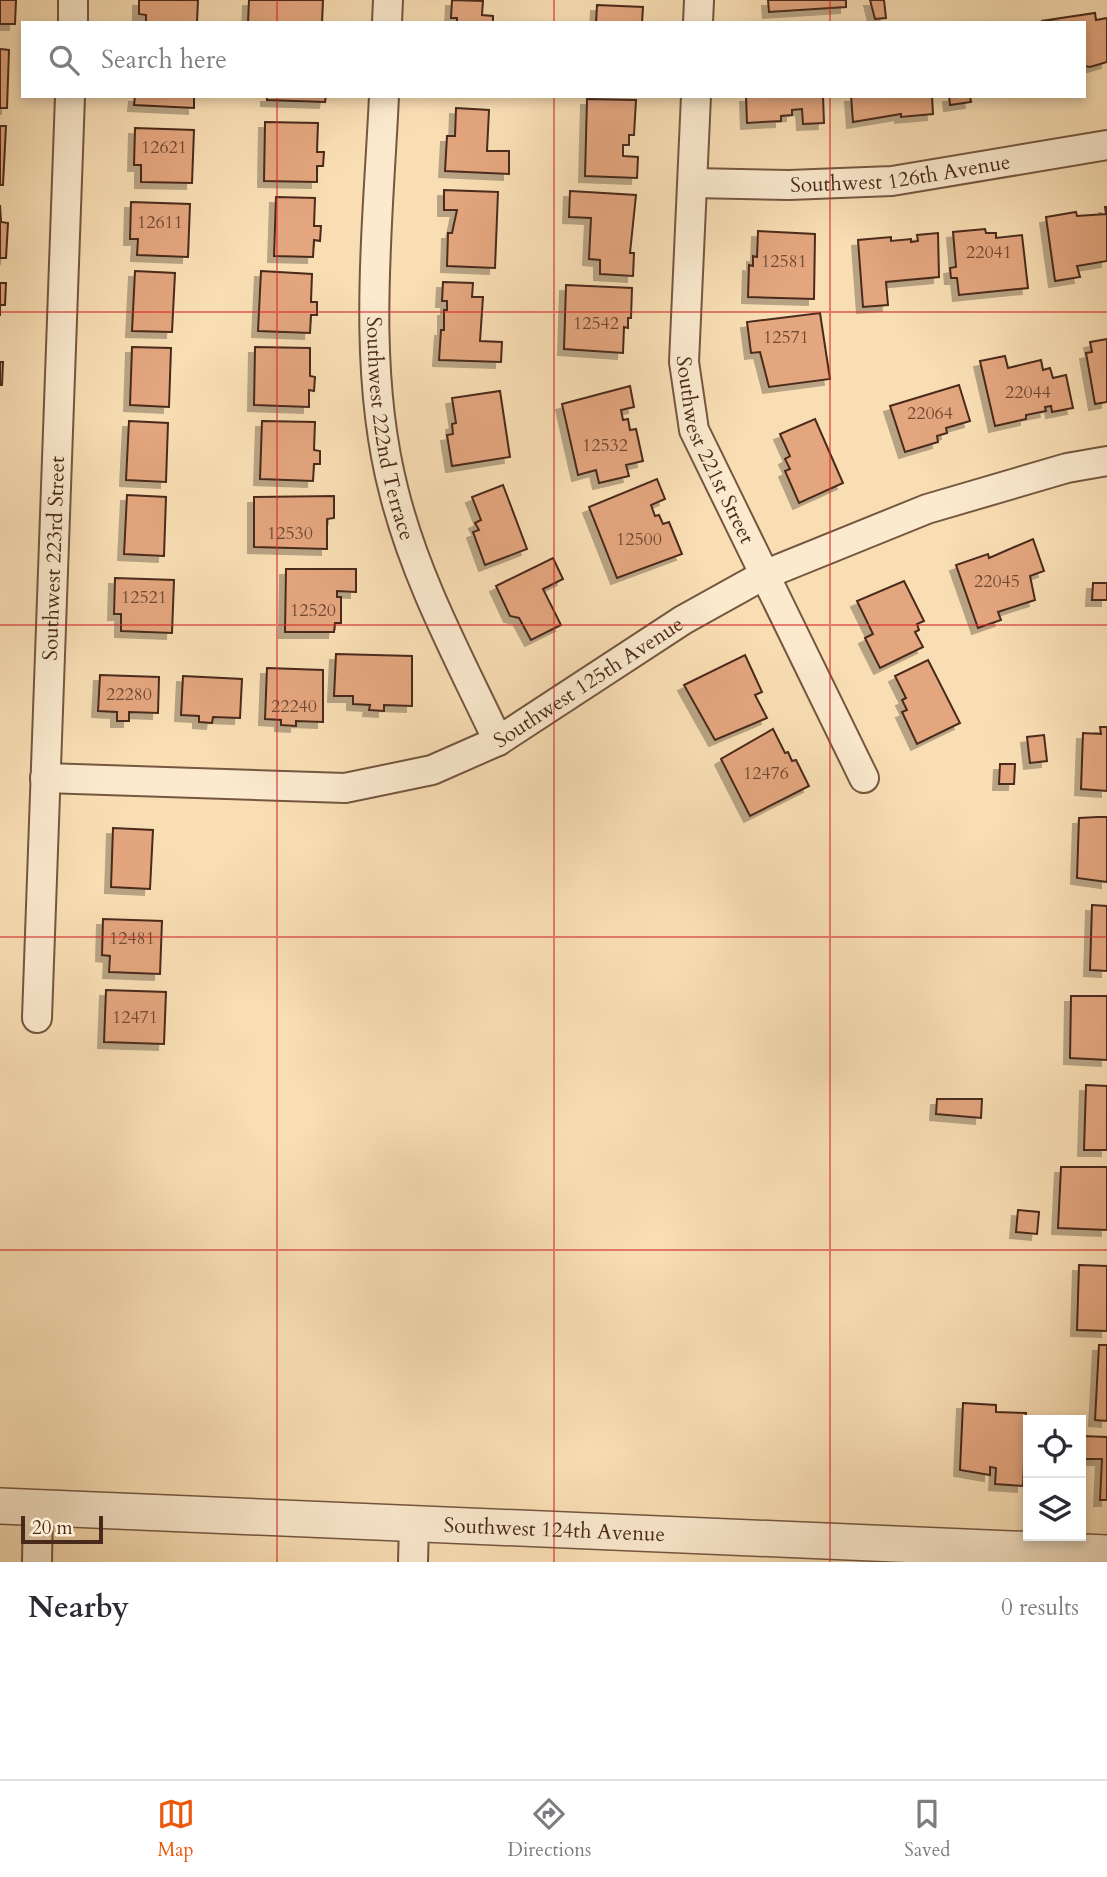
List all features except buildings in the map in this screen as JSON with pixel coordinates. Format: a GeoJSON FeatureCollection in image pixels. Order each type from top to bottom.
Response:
{"type":"FeatureCollection","features":[{"type":"Feature","properties":{"kind":"street"},"geometry":{"type":"LineString","coordinates":[[72,21],[73,0]]}},
{"type":"Feature","properties":{"kind":"street"},"geometry":{"type":"LineString","coordinates":[[387,21],[388,0]]}},
{"type":"Feature","properties":{"kind":"street"},"geometry":{"type":"LineString","coordinates":[[698,21],[699,0]]}},
{"type":"Feature","properties":{"kind":"street","name":"Southwest 223rd Street"},"geometry":{"type":"LineString","coordinates":[[37,1018],[70,98]]}},
{"type":"Feature","properties":{"kind":"street","name":"Southwest 222nd Terrace"},"geometry":{"type":"LineString","coordinates":[[384,98],[376,289],[378,397],[394,492],[427,592],[498,741]]}},
{"type":"Feature","properties":{"kind":"street","name":"Southwest 221st Street"},"geometry":{"type":"LineString","coordinates":[[696,98],[684,362],[694,430],[864,778]]}},
{"type":"Feature","properties":{"kind":"street","name":"Southwest 126th Avenue"},"geometry":{"type":"LineString","coordinates":[[693,183],[789,185],[892,181],[1107,145]]}},
{"type":"Feature","properties":{"kind":"street","name":"Southwest 125th Avenue"},"geometry":{"type":"LineString","coordinates":[[45,778],[345,788],[432,770],[498,741],[683,620],[764,575],[927,509],[1067,468],[1107,461]]}},
{"type":"Feature","properties":{"kind":"street","name":"Southwest 124th Avenue"},"geometry":{"type":"LineString","coordinates":[[0,1506],[1107,1553]]}},
{"type":"Feature","properties":{"kind":"street"},"geometry":{"type":"LineString","coordinates":[[37,1562],[38,1507]]}},
{"type":"Feature","properties":{"kind":"street"},"geometry":{"type":"LineString","coordinates":[[414,1522],[414,1562]]}}]}
